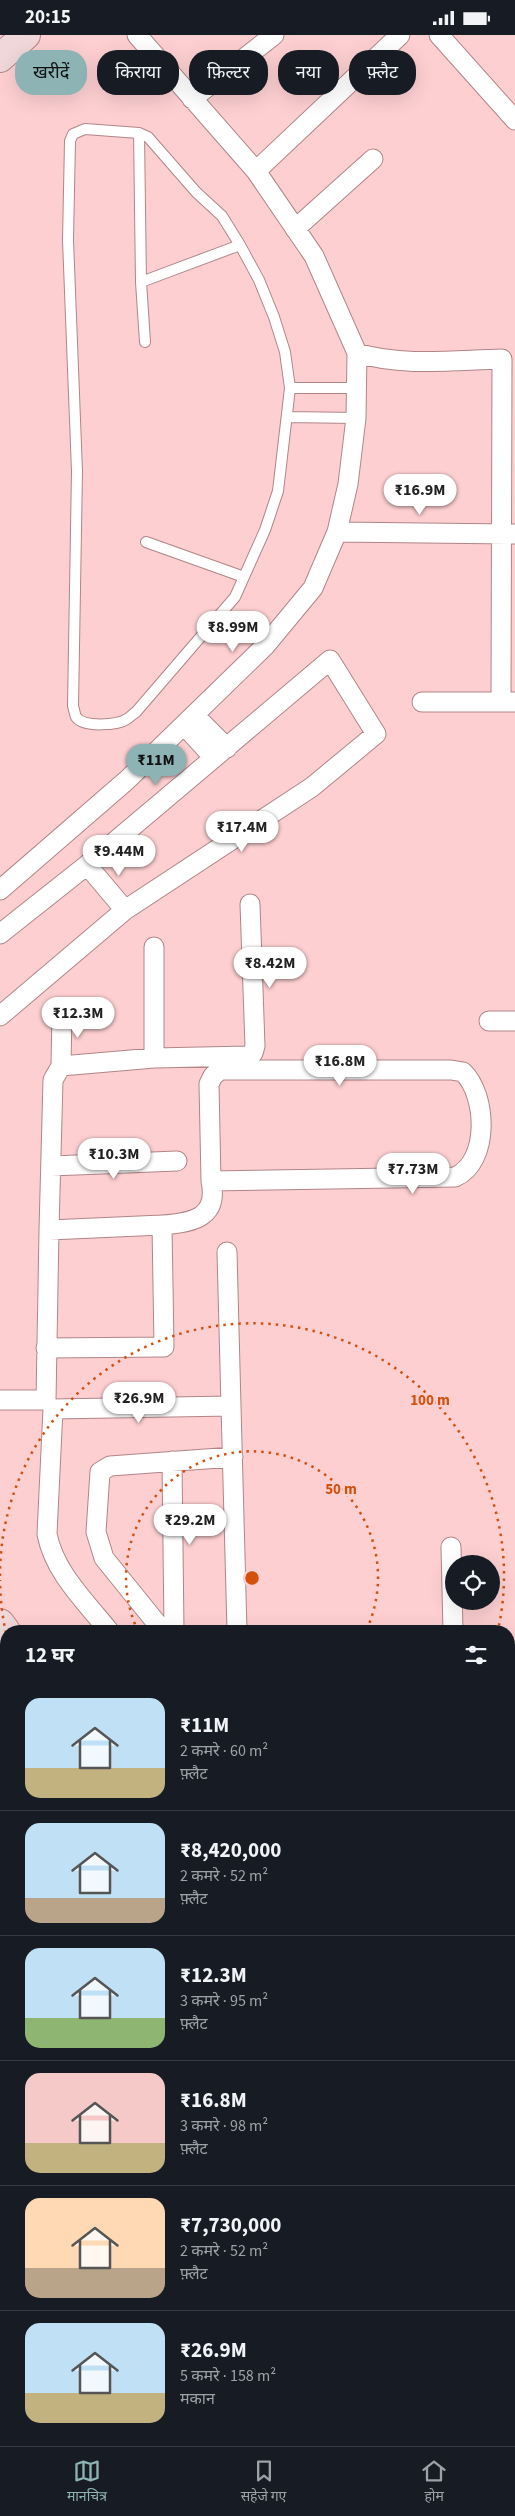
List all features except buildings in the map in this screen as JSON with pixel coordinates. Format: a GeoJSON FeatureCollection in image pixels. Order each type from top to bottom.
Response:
{"type":"FeatureCollection","features":[{"type":"Feature","properties":{"kind":"street"},"geometry":{"type":"LineString","coordinates":[[0,58],[26,35]]}},
{"type":"Feature","properties":{"kind":"street"},"geometry":{"type":"LineString","coordinates":[[192,99],[274,35]]}},
{"type":"Feature","properties":{"kind":"street"},"geometry":{"type":"LineString","coordinates":[[256,171],[400,35]]}},
{"type":"Feature","properties":{"kind":"street"},"geometry":{"type":"LineString","coordinates":[[439,35],[512,112]]}},
{"type":"Feature","properties":{"kind":"street"},"geometry":{"type":"LineString","coordinates":[[0,890],[128,780],[265,646],[313,587],[337,532],[348,484],[356,418],[357,353],[314,256],[256,171],[192,99],[145,38]]}},
{"type":"Feature","properties":{"kind":"street"},"geometry":{"type":"LineString","coordinates":[[295,229],[373,159]]}},
{"type":"Feature","properties":{"kind":"street"},"geometry":{"type":"LineString","coordinates":[[357,353],[376,359],[411,361],[509,359],[508,702],[422,701]]}},
{"type":"Feature","properties":{"kind":"street"},"geometry":{"type":"LineString","coordinates":[[337,532],[509,534]]}},
{"type":"Feature","properties":{"kind":"street"},"geometry":{"type":"LineString","coordinates":[[0,934],[87,865],[330,660],[376,734],[312,787],[125,910],[0,1016]]}},
{"type":"Feature","properties":{"kind":"street"},"geometry":{"type":"LineString","coordinates":[[189,720],[220,753]]}},
{"type":"Feature","properties":{"kind":"street"},"geometry":{"type":"LineString","coordinates":[[87,865],[125,910]]}},
{"type":"Feature","properties":{"kind":"street"},"geometry":{"type":"LineString","coordinates":[[61,1066],[154,1058],[248,1056],[253,1053],[255,1046],[250,904]]}},
{"type":"Feature","properties":{"kind":"street"},"geometry":{"type":"LineString","coordinates":[[154,947],[154,1058]]}},
{"type":"Feature","properties":{"kind":"street"},"geometry":{"type":"LineString","coordinates":[[0,1400],[46,1400],[53,1080],[61,1066],[62,1011]]}},
{"type":"Feature","properties":{"kind":"street"},"geometry":{"type":"LineString","coordinates":[[489,1021],[515,1021]]}},
{"type":"Feature","properties":{"kind":"street"},"geometry":{"type":"LineString","coordinates":[[49,1230],[186,1223],[201,1216],[212,1205],[214,1194],[211,1181],[209,1084],[213,1076],[220,1070],[446,1070],[463,1072],[475,1088],[480,1122],[477,1154],[469,1169],[456,1177],[211,1181]]}},
{"type":"Feature","properties":{"kind":"street"},"geometry":{"type":"LineString","coordinates":[[51,1166],[177,1161]]}},
{"type":"Feature","properties":{"kind":"street"},"geometry":{"type":"LineString","coordinates":[[46,1348],[164,1347],[162,1225]]}},
{"type":"Feature","properties":{"kind":"street"},"geometry":{"type":"LineString","coordinates":[[227,1252],[237,1625]]}},
{"type":"Feature","properties":{"kind":"street"},"geometry":{"type":"LineString","coordinates":[[104,1625],[56,1564],[50,1551],[47,1534],[52,1409],[231,1406]]}},
{"type":"Feature","properties":{"kind":"street"},"geometry":{"type":"LineString","coordinates":[[158,1625],[104,1557],[96,1532],[100,1471],[106,1467],[233,1457]]}},
{"type":"Feature","properties":{"kind":"street"},"geometry":{"type":"LineString","coordinates":[[172,1461],[174,1625]]}},
{"type":"Feature","properties":{"kind":"street"},"geometry":{"type":"LineString","coordinates":[[451,1547],[453,1625]]}},
{"type":"Feature","properties":{"kind":"lane"},"geometry":{"type":"LineString","coordinates":[[85,129],[139,133],[148,137],[196,192],[222,216],[240,245],[259,280],[274,317],[285,352],[290,388],[278,491],[265,530],[235,597],[136,712],[126,720],[114,724],[91,724],[76,717],[73,706],[77,471],[68,240],[70,141],[73,134],[85,129]]}},
{"type":"Feature","properties":{"kind":"lane"},"geometry":{"type":"LineString","coordinates":[[139,133],[141,282],[145,342]]}},
{"type":"Feature","properties":{"kind":"lane"},"geometry":{"type":"LineString","coordinates":[[141,282],[240,245]]}},
{"type":"Feature","properties":{"kind":"lane"},"geometry":{"type":"LineString","coordinates":[[290,388],[357,388]]}},
{"type":"Feature","properties":{"kind":"lane"},"geometry":{"type":"LineString","coordinates":[[287,417],[356,418]]}},
{"type":"Feature","properties":{"kind":"lane"},"geometry":{"type":"LineString","coordinates":[[146,542],[244,577]]}}]}
